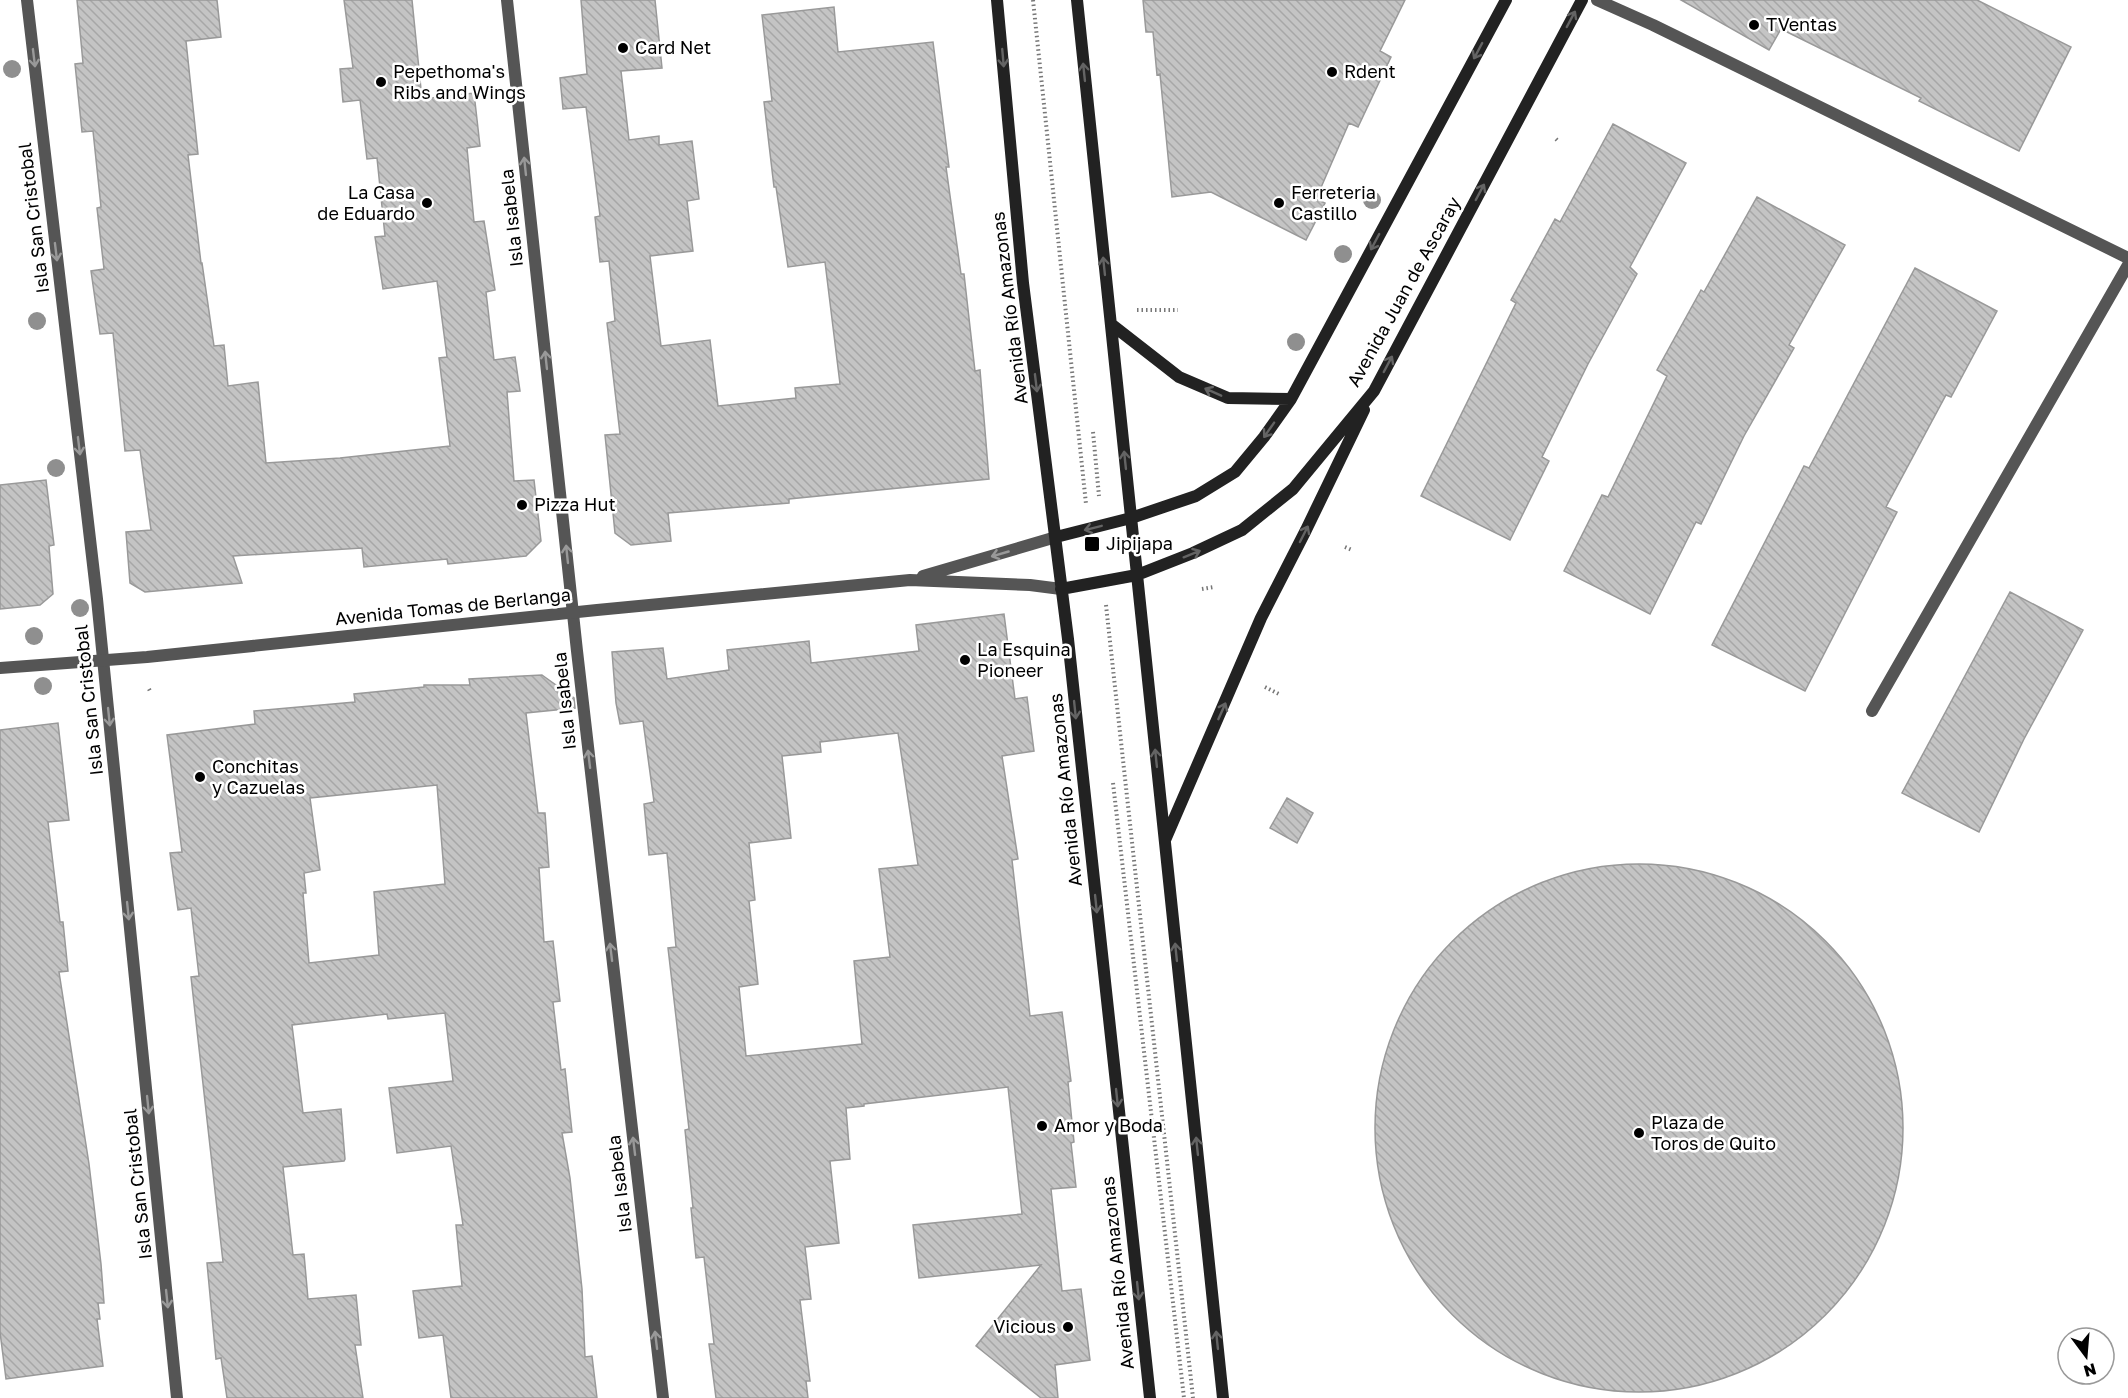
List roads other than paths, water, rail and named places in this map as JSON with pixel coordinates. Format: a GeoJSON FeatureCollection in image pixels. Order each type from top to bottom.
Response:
{"type":"FeatureCollection","features":[{"type":"Feature","properties":{"kind":"main road","name":"Avenida Río Amazonas"},"geometry":{"type":"LineString","coordinates":[[997,0],[1023,283],[1056,537],[1149,1398]]}},
{"type":"Feature","properties":{"kind":"main road"},"geometry":{"type":"LineString","coordinates":[[1077,0],[1223,1398]]}},
{"type":"Feature","properties":{"kind":"main road"},"geometry":{"type":"LineString","coordinates":[[1056,537],[1131,518],[1196,496],[1235,472],[1291,399],[1506,0]]}},
{"type":"Feature","properties":{"kind":"main road","name":"Avenida Juan de Ascaray"},"geometry":{"type":"LineString","coordinates":[[1061,589],[1137,575],[1193,553],[1242,530],[1293,489],[1374,391],[1582,0]]}},
{"type":"Feature","properties":{"kind":"main road"},"geometry":{"type":"LineString","coordinates":[[1111,324],[1179,377],[1228,398],[1291,399]]}},
{"type":"Feature","properties":{"kind":"main road"},"geometry":{"type":"LineString","coordinates":[[1165,842],[1261,618],[1374,391]]}},
{"type":"Feature","properties":{"kind":"street","name":"Isla San Cristobal"},"geometry":{"type":"LineString","coordinates":[[27,0],[102,659],[177,1398]]}},
{"type":"Feature","properties":{"kind":"street","name":"Isla Isabela"},"geometry":{"type":"LineString","coordinates":[[507,0],[573,612],[663,1398]]}},
{"type":"Feature","properties":{"kind":"street"},"geometry":{"type":"LineString","coordinates":[[1596,0],[1653,25],[2128,258]]}},
{"type":"Feature","properties":{"kind":"street"},"geometry":{"type":"LineString","coordinates":[[1872,711],[2128,265]]}},
{"type":"Feature","properties":{"kind":"street","name":"Avenida Tomas de Berlanga"},"geometry":{"type":"LineString","coordinates":[[910,580],[1056,537]]}},
{"type":"Feature","properties":{"kind":"street","name":"Avenida Tomas de Berlanga"},"geometry":{"type":"LineString","coordinates":[[0,668],[147,657],[573,612],[910,580],[1030,585],[1061,589]]}},
{"type":"Feature","properties":{"kind":"place","name":"TVentas"},"geometry":{"type":"Point","coordinates":[1754,25]}},
{"type":"Feature","properties":{"kind":"place","name":"Card Net"},"geometry":{"type":"Point","coordinates":[623,48]}},
{"type":"Feature","properties":{"kind":"place","name":"Rdent"},"geometry":{"type":"Point","coordinates":[1332,72]}},
{"type":"Feature","properties":{"kind":"place","name":"Pepethoma's Ribs and Wings"},"geometry":{"type":"Point","coordinates":[381,82]}},
{"type":"Feature","properties":{"kind":"place","name":"La Casa de Eduardo"},"geometry":{"type":"Point","coordinates":[427,203]}},
{"type":"Feature","properties":{"kind":"place","name":"Ferreteria Castillo"},"geometry":{"type":"Point","coordinates":[1279,203]}},
{"type":"Feature","properties":{"kind":"place","name":"Pizza Hut"},"geometry":{"type":"Point","coordinates":[522,505]}},
{"type":"Feature","properties":{"kind":"place","name":"Jipijapa"},"geometry":{"type":"Point","coordinates":[1092,544]}},
{"type":"Feature","properties":{"kind":"place","name":"La Esquina Pioneer"},"geometry":{"type":"Point","coordinates":[965,660]}},
{"type":"Feature","properties":{"kind":"place","name":"Conchitas y Cazuelas"},"geometry":{"type":"Point","coordinates":[200,777]}},
{"type":"Feature","properties":{"kind":"place","name":"Amor y Boda"},"geometry":{"type":"Point","coordinates":[1042,1126]}},
{"type":"Feature","properties":{"kind":"place","name":"Plaza de Toros de Quito"},"geometry":{"type":"Point","coordinates":[1639,1133]}},
{"type":"Feature","properties":{"kind":"place","name":"Vicious"},"geometry":{"type":"Point","coordinates":[1068,1327]}}]}
